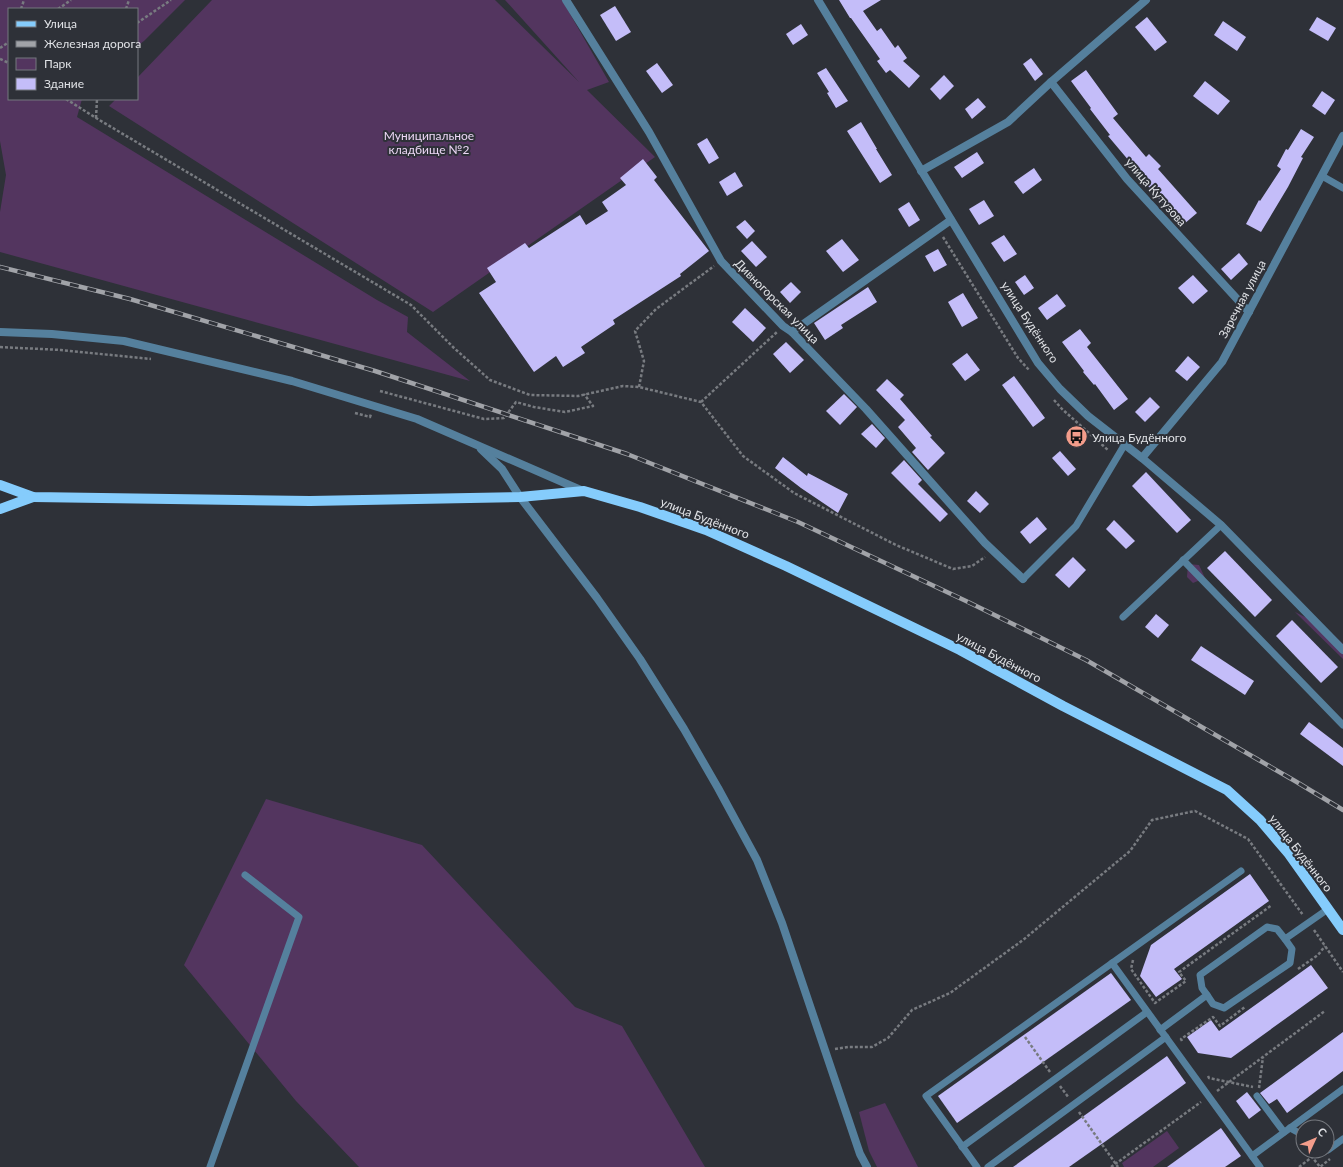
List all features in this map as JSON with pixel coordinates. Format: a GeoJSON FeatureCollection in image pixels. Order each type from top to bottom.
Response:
{"type":"FeatureCollection","features":[{"type":"Feature","properties":{"kind":"main road"},"geometry":{"type":"LineString","coordinates":[[0,485],[32,497],[310,501],[520,497],[584,491]]}},
{"type":"Feature","properties":{"kind":"main road","name":"улица Будённого"},"geometry":{"type":"LineString","coordinates":[[584,491],[640,507],[706,530],[786,566],[960,650],[1063,706],[1228,790],[1260,820],[1284,848],[1343,930]]}},
{"type":"Feature","properties":{"kind":"main road"},"geometry":{"type":"LineString","coordinates":[[0,509],[32,497]]}},
{"type":"Feature","properties":{"kind":"street","name":"Дивногорская улица"},"geometry":{"type":"LineString","coordinates":[[566,0],[649,132],[721,261],[783,326],[792,332],[866,409],[994,551],[1023,579]]}},
{"type":"Feature","properties":{"kind":"street","name":"улица Будённого"},"geometry":{"type":"LineString","coordinates":[[818,0],[1038,363],[1060,389],[1088,416],[1125,444],[1221,525],[1343,650]]}},
{"type":"Feature","properties":{"kind":"street"},"geometry":{"type":"LineString","coordinates":[[921,171],[1008,122],[1051,82],[1146,0]]}},
{"type":"Feature","properties":{"kind":"street","name":"улица Кутузова"},"geometry":{"type":"LineString","coordinates":[[1051,82],[1127,179],[1249,312]]}},
{"type":"Feature","properties":{"kind":"street","name":"Заречная улица"},"geometry":{"type":"LineString","coordinates":[[1142,458],[1222,362],[1343,136]]}},
{"type":"Feature","properties":{"kind":"street"},"geometry":{"type":"LineString","coordinates":[[792,332],[951,220]]}},
{"type":"Feature","properties":{"kind":"street"},"geometry":{"type":"LineString","coordinates":[[0,332],[52,334],[124,341],[292,380],[417,419],[584,491]]}},
{"type":"Feature","properties":{"kind":"street"},"geometry":{"type":"LineString","coordinates":[[477,444],[502,469],[520,497],[597,598],[640,660],[684,729],[718,788],[760,867],[782,923],[824,1052],[866,1167]]}},
{"type":"Feature","properties":{"kind":"lane"},"geometry":{"type":"LineString","coordinates":[[1322,176],[1343,188]]}},
{"type":"Feature","properties":{"kind":"lane"},"geometry":{"type":"LineString","coordinates":[[1023,579],[1076,526],[1125,444]]}},
{"type":"Feature","properties":{"kind":"lane"},"geometry":{"type":"LineString","coordinates":[[1123,617],[1221,525]]}},
{"type":"Feature","properties":{"kind":"lane"},"geometry":{"type":"LineString","coordinates":[[1183,560],[1343,725]]}},
{"type":"Feature","properties":{"kind":"lane"},"geometry":{"type":"LineString","coordinates":[[977,1167],[926,1096],[1240,871]]}},
{"type":"Feature","properties":{"kind":"lane"},"geometry":{"type":"LineString","coordinates":[[210,1167],[299,917],[245,875]]}},
{"type":"Feature","properties":{"kind":"lane"},"geometry":{"type":"LineString","coordinates":[[1285,939],[1328,909]]}},
{"type":"Feature","properties":{"kind":"lane"},"geometry":{"type":"LineString","coordinates":[[1267,927],[1277,929],[1285,939],[1292,949],[1290,963],[1224,1008],[1213,1004],[1202,988],[1200,975],[1267,927]]}},
{"type":"Feature","properties":{"kind":"lane"},"geometry":{"type":"LineString","coordinates":[[1112,963],[1258,1166]]}},
{"type":"Feature","properties":{"kind":"lane"},"geometry":{"type":"LineString","coordinates":[[1160,1030],[1207,995]]}},
{"type":"Feature","properties":{"kind":"lane"},"geometry":{"type":"LineString","coordinates":[[962,1148],[1147,1012]]}},
{"type":"Feature","properties":{"kind":"lane"},"geometry":{"type":"LineString","coordinates":[[988,1167],[1166,1037]]}},
{"type":"Feature","properties":{"kind":"lane"},"geometry":{"type":"LineString","coordinates":[[1252,1156],[1343,1089]]}},
{"type":"Feature","properties":{"kind":"lane"},"geometry":{"type":"LineString","coordinates":[[1257,1096],[1287,1130],[1295,1132]]}},
{"type":"Feature","properties":{"kind":"path"},"geometry":{"type":"LineString","coordinates":[[59,8],[71,0]]}},
{"type":"Feature","properties":{"kind":"path"},"geometry":{"type":"LineString","coordinates":[[138,22],[171,0]]}},
{"type":"Feature","properties":{"kind":"path"},"geometry":{"type":"LineString","coordinates":[[68,100],[411,305],[454,348],[490,380],[530,395],[578,396],[623,386],[639,386],[701,402],[743,456],[794,494],[896,545],[953,569],[972,566],[994,551]]}},
{"type":"Feature","properties":{"kind":"path"},"geometry":{"type":"LineString","coordinates":[[96,100],[96,118]]}},
{"type":"Feature","properties":{"kind":"path"},"geometry":{"type":"LineString","coordinates":[[639,386],[644,361],[635,331],[656,309],[721,261]]}},
{"type":"Feature","properties":{"kind":"path"},"geometry":{"type":"LineString","coordinates":[[701,402],[783,326]]}},
{"type":"Feature","properties":{"kind":"path"},"geometry":{"type":"LineString","coordinates":[[0,346],[61,350],[157,360]]}},
{"type":"Feature","properties":{"kind":"path"},"geometry":{"type":"LineString","coordinates":[[380,391],[484,419],[504,418],[516,402],[534,407],[565,412],[594,406],[584,394]]}},
{"type":"Feature","properties":{"kind":"path"},"geometry":{"type":"LineString","coordinates":[[354,412],[370,417],[372,410]]}},
{"type":"Feature","properties":{"kind":"path"},"geometry":{"type":"LineString","coordinates":[[824,1052],[848,1047],[872,1047],[888,1038],[912,1010],[950,994],[1023,940],[1130,851],[1152,820],[1195,811],[1248,839],[1343,972]]}},
{"type":"Feature","properties":{"kind":"path"},"geometry":{"type":"LineString","coordinates":[[1138,944],[1131,969],[1155,1003],[1186,981],[1179,972],[1272,905]]}},
{"type":"Feature","properties":{"kind":"path"},"geometry":{"type":"LineString","coordinates":[[1293,973],[1318,955],[1325,946]]}},
{"type":"Feature","properties":{"kind":"path"},"geometry":{"type":"LineString","coordinates":[[1185,1044],[1181,1039],[1213,1017],[1220,1026],[1250,1004]]}},
{"type":"Feature","properties":{"kind":"path"},"geometry":{"type":"LineString","coordinates":[[1111,1167],[1325,1011]]}},
{"type":"Feature","properties":{"kind":"path"},"geometry":{"type":"LineString","coordinates":[[1205,1072],[1209,1078],[1259,1088],[1263,1057]]}},
{"type":"Feature","properties":{"kind":"path"},"geometry":{"type":"LineString","coordinates":[[1299,1167],[1309,1159]]}},
{"type":"Feature","properties":{"kind":"path"},"geometry":{"type":"LineString","coordinates":[[1314,1159],[1320,1167],[1330,1159]]}},
{"type":"Feature","properties":{"kind":"green space"},"geometry":{"type":"Polygon","coordinates":[[[0,0],[185,0],[138,45],[138,8],[8,8],[8,100],[82,100],[77,117],[377,300],[408,317],[407,332],[470,381],[0,252],[0,212],[6,175],[0,141],[0,0]]]}},
{"type":"Feature","properties":{"kind":"green space","name":"Муниципальное кладбище №2"},"geometry":{"type":"Polygon","coordinates":[[[212,0],[495,0],[579,82],[505,0],[562,0],[609,82],[587,90],[655,157],[433,312],[109,106],[115,100],[138,100],[138,77],[212,0]]]}},
{"type":"Feature","properties":{"kind":"green space"},"geometry":{"type":"Polygon","coordinates":[[[1188,564],[1199,565],[1205,578],[1193,583],[1187,577],[1188,564]]]}},
{"type":"Feature","properties":{"kind":"green space"},"geometry":{"type":"Polygon","coordinates":[[[1295,612],[1325,627],[1343,644],[1343,659],[1295,612]]]}},
{"type":"Feature","properties":{"kind":"green space"},"geometry":{"type":"Polygon","coordinates":[[[266,799],[422,845],[575,1007],[622,1026],[705,1167],[359,1167],[296,1101],[184,965],[266,799]]]}},
{"type":"Feature","properties":{"kind":"green space"},"geometry":{"type":"Polygon","coordinates":[[[885,1103],[918,1167],[877,1167],[869,1151],[859,1112],[885,1103]]]}},
{"type":"Feature","properties":{"kind":"green space"},"geometry":{"type":"Polygon","coordinates":[[[1167,1131],[1179,1148],[1153,1167],[1124,1167],[1122,1163],[1167,1131]]]}},
{"type":"Feature","properties":{"kind":"building"},"geometry":{"type":"Polygon","coordinates":[[[839,0],[881,0],[863,11],[877,31],[881,28],[895,48],[898,45],[907,58],[903,61],[920,76],[909,88],[890,70],[886,73],[877,61],[880,59],[850,18],[839,0]]]}},
{"type":"Feature","properties":{"kind":"building"},"geometry":{"type":"Polygon","coordinates":[[[615,6],[631,32],[616,41],[600,15],[615,6]]]}},
{"type":"Feature","properties":{"kind":"building"},"geometry":{"type":"Polygon","coordinates":[[[1147,17],[1167,42],[1155,51],[1135,27],[1147,17]]]}},
{"type":"Feature","properties":{"kind":"building"},"geometry":{"type":"Polygon","coordinates":[[[1317,17],[1336,28],[1328,41],[1309,30],[1317,17]]]}},
{"type":"Feature","properties":{"kind":"building"},"geometry":{"type":"Polygon","coordinates":[[[1223,21],[1246,37],[1237,51],[1214,35],[1223,21]]]}},
{"type":"Feature","properties":{"kind":"building"},"geometry":{"type":"Polygon","coordinates":[[[801,24],[808,35],[793,45],[786,34],[801,24]]]}},
{"type":"Feature","properties":{"kind":"building"},"geometry":{"type":"Polygon","coordinates":[[[1031,58],[1043,74],[1035,81],[1023,64],[1031,58]]]}},
{"type":"Feature","properties":{"kind":"building"},"geometry":{"type":"Polygon","coordinates":[[[657,63],[673,85],[662,93],[646,71],[657,63]]]}},
{"type":"Feature","properties":{"kind":"building"},"geometry":{"type":"Polygon","coordinates":[[[826,68],[848,101],[836,108],[827,93],[829,92],[817,73],[826,68]]]}},
{"type":"Feature","properties":{"kind":"building"},"geometry":{"type":"Polygon","coordinates":[[[1086,70],[1118,114],[1113,118],[1146,157],[1149,154],[1161,166],[1158,169],[1197,213],[1184,224],[1164,202],[1162,203],[1147,185],[1148,184],[1134,169],[1135,168],[1108,136],[1110,135],[1071,81],[1086,70]]]}},
{"type":"Feature","properties":{"kind":"building"},"geometry":{"type":"Polygon","coordinates":[[[944,75],[954,86],[940,100],[930,89],[944,75]]]}},
{"type":"Feature","properties":{"kind":"building"},"geometry":{"type":"Polygon","coordinates":[[[1205,81],[1230,101],[1218,115],[1193,96],[1205,81]]]}},
{"type":"Feature","properties":{"kind":"building"},"geometry":{"type":"Polygon","coordinates":[[[1322,91],[1335,100],[1325,115],[1312,106],[1322,91]]]}},
{"type":"Feature","properties":{"kind":"building"},"geometry":{"type":"Polygon","coordinates":[[[978,98],[986,107],[972,119],[965,109],[978,98]]]}},
{"type":"Feature","properties":{"kind":"building"},"geometry":{"type":"Polygon","coordinates":[[[861,122],[892,175],[880,183],[847,131],[861,122]]]}},
{"type":"Feature","properties":{"kind":"building"},"geometry":{"type":"Polygon","coordinates":[[[1301,129],[1314,137],[1301,157],[1303,158],[1288,187],[1261,232],[1246,224],[1259,200],[1260,201],[1281,169],[1277,166],[1286,149],[1288,150],[1301,129]]]}},
{"type":"Feature","properties":{"kind":"building"},"geometry":{"type":"Polygon","coordinates":[[[707,138],[719,158],[709,164],[697,144],[707,138]]]}},
{"type":"Feature","properties":{"kind":"building"},"geometry":{"type":"Polygon","coordinates":[[[977,152],[984,163],[962,178],[954,167],[977,152]]]}},
{"type":"Feature","properties":{"kind":"building"},"geometry":{"type":"Polygon","coordinates":[[[643,159],[657,177],[654,180],[709,251],[680,274],[681,276],[613,320],[615,324],[581,347],[585,353],[563,367],[556,356],[534,372],[479,293],[496,282],[487,268],[525,243],[529,248],[580,215],[586,225],[608,211],[602,202],[626,185],[620,178],[643,159]]]}},
{"type":"Feature","properties":{"kind":"building"},"geometry":{"type":"Polygon","coordinates":[[[1034,168],[1042,180],[1023,194],[1014,182],[1034,168]]]}},
{"type":"Feature","properties":{"kind":"building"},"geometry":{"type":"Polygon","coordinates":[[[735,172],[743,186],[727,196],[719,182],[735,172]]]}},
{"type":"Feature","properties":{"kind":"building"},"geometry":{"type":"Polygon","coordinates":[[[984,200],[994,216],[979,225],[969,209],[984,200]]]}},
{"type":"Feature","properties":{"kind":"building"},"geometry":{"type":"Polygon","coordinates":[[[909,202],[920,220],[909,227],[898,209],[909,202]]]}},
{"type":"Feature","properties":{"kind":"building"},"geometry":{"type":"Polygon","coordinates":[[[745,220],[755,231],[747,239],[736,227],[745,220]]]}},
{"type":"Feature","properties":{"kind":"building"},"geometry":{"type":"Polygon","coordinates":[[[1004,235],[1017,254],[1004,262],[991,243],[1004,235]]]}},
{"type":"Feature","properties":{"kind":"building"},"geometry":{"type":"Polygon","coordinates":[[[842,239],[859,260],[843,272],[826,251],[842,239]]]}},
{"type":"Feature","properties":{"kind":"building"},"geometry":{"type":"Polygon","coordinates":[[[752,241],[767,257],[756,267],[741,251],[752,241]]]}},
{"type":"Feature","properties":{"kind":"building"},"geometry":{"type":"Polygon","coordinates":[[[938,249],[947,265],[934,272],[925,256],[938,249]]]}},
{"type":"Feature","properties":{"kind":"building"},"geometry":{"type":"Polygon","coordinates":[[[1239,253],[1248,264],[1231,280],[1221,269],[1239,253]]]}},
{"type":"Feature","properties":{"kind":"building"},"geometry":{"type":"Polygon","coordinates":[[[1025,275],[1034,288],[1024,295],[1015,282],[1025,275]]]}},
{"type":"Feature","properties":{"kind":"building"},"geometry":{"type":"Polygon","coordinates":[[[1193,275],[1208,291],[1193,304],[1178,288],[1193,275]]]}},
{"type":"Feature","properties":{"kind":"building"},"geometry":{"type":"Polygon","coordinates":[[[791,282],[801,292],[790,303],[780,292],[791,282]]]}},
{"type":"Feature","properties":{"kind":"building"},"geometry":{"type":"Polygon","coordinates":[[[868,287],[877,302],[841,325],[843,328],[825,340],[814,323],[868,287]]]}},
{"type":"Feature","properties":{"kind":"building"},"geometry":{"type":"Polygon","coordinates":[[[963,293],[978,318],[962,327],[948,302],[963,293]]]}},
{"type":"Feature","properties":{"kind":"building"},"geometry":{"type":"Polygon","coordinates":[[[1057,294],[1066,306],[1047,320],[1038,308],[1057,294]]]}},
{"type":"Feature","properties":{"kind":"building"},"geometry":{"type":"Polygon","coordinates":[[[745,308],[766,328],[753,342],[732,322],[745,308]]]}},
{"type":"Feature","properties":{"kind":"building"},"geometry":{"type":"Polygon","coordinates":[[[1080,329],[1091,343],[1087,347],[1128,399],[1114,410],[1095,384],[1094,385],[1083,372],[1084,371],[1062,342],[1080,329]]]}},
{"type":"Feature","properties":{"kind":"building"},"geometry":{"type":"Polygon","coordinates":[[[786,342],[804,360],[790,373],[773,354],[786,342]]]}},
{"type":"Feature","properties":{"kind":"building"},"geometry":{"type":"Polygon","coordinates":[[[967,353],[980,370],[965,381],[952,364],[967,353]]]}},
{"type":"Feature","properties":{"kind":"building"},"geometry":{"type":"Polygon","coordinates":[[[1188,356],[1200,367],[1187,381],[1175,371],[1188,356]]]}},
{"type":"Feature","properties":{"kind":"building"},"geometry":{"type":"Polygon","coordinates":[[[1014,376],[1045,418],[1033,427],[1002,385],[1014,376]]]}},
{"type":"Feature","properties":{"kind":"building"},"geometry":{"type":"Polygon","coordinates":[[[887,379],[904,395],[900,399],[932,436],[930,437],[945,453],[928,470],[912,452],[916,448],[898,427],[905,420],[876,390],[887,379]]]}},
{"type":"Feature","properties":{"kind":"building"},"geometry":{"type":"Polygon","coordinates":[[[844,394],[857,407],[840,425],[826,411],[844,394]]]}},
{"type":"Feature","properties":{"kind":"building"},"geometry":{"type":"Polygon","coordinates":[[[1150,397],[1160,407],[1145,422],[1135,412],[1150,397]]]}},
{"type":"Feature","properties":{"kind":"building"},"geometry":{"type":"Polygon","coordinates":[[[872,424],[885,438],[876,448],[861,434],[872,424]]]}},
{"type":"Feature","properties":{"kind":"building"},"geometry":{"type":"Polygon","coordinates":[[[1060,451],[1076,469],[1068,476],[1052,458],[1060,451]]]}},
{"type":"Feature","properties":{"kind":"building"},"geometry":{"type":"Polygon","coordinates":[[[783,457],[807,476],[808,473],[848,494],[838,513],[775,468],[783,457]]]}},
{"type":"Feature","properties":{"kind":"building"},"geometry":{"type":"Polygon","coordinates":[[[904,460],[922,480],[918,484],[948,514],[940,522],[891,473],[904,460]]]}},
{"type":"Feature","properties":{"kind":"building"},"geometry":{"type":"Polygon","coordinates":[[[1146,472],[1191,520],[1177,533],[1132,486],[1146,472]]]}},
{"type":"Feature","properties":{"kind":"building"},"geometry":{"type":"Polygon","coordinates":[[[976,491],[989,504],[980,513],[967,501],[976,491]]]}},
{"type":"Feature","properties":{"kind":"building"},"geometry":{"type":"Polygon","coordinates":[[[1037,517],[1047,529],[1030,544],[1020,532],[1037,517]]]}},
{"type":"Feature","properties":{"kind":"building"},"geometry":{"type":"Polygon","coordinates":[[[1114,520],[1135,541],[1126,549],[1106,529],[1114,520]]]}},
{"type":"Feature","properties":{"kind":"building"},"geometry":{"type":"Polygon","coordinates":[[[1225,551],[1272,600],[1255,617],[1207,568],[1225,551]]]}},
{"type":"Feature","properties":{"kind":"building"},"geometry":{"type":"Polygon","coordinates":[[[1073,557],[1086,570],[1069,588],[1055,575],[1073,557]]]}},
{"type":"Feature","properties":{"kind":"building"},"geometry":{"type":"Polygon","coordinates":[[[1156,614],[1169,625],[1158,638],[1145,627],[1156,614]]]}},
{"type":"Feature","properties":{"kind":"building"},"geometry":{"type":"Polygon","coordinates":[[[1292,620],[1338,667],[1321,683],[1276,636],[1292,620]]]}},
{"type":"Feature","properties":{"kind":"building"},"geometry":{"type":"Polygon","coordinates":[[[1201,646],[1254,681],[1245,695],[1191,660],[1201,646]]]}},
{"type":"Feature","properties":{"kind":"building"},"geometry":{"type":"Polygon","coordinates":[[[1309,722],[1343,748],[1343,766],[1300,734],[1309,722]]]}},
{"type":"Feature","properties":{"kind":"building"},"geometry":{"type":"Polygon","coordinates":[[[1250,874],[1269,901],[1174,969],[1182,979],[1156,997],[1140,976],[1151,945],[1250,874]]]}},
{"type":"Feature","properties":{"kind":"building"},"geometry":{"type":"Polygon","coordinates":[[[1311,965],[1328,988],[1231,1058],[1198,1053],[1187,1037],[1211,1020],[1219,1031],[1311,965]]]}},
{"type":"Feature","properties":{"kind":"building"},"geometry":{"type":"Polygon","coordinates":[[[1111,973],[1131,1000],[957,1123],[938,1096],[1111,973]]]}},
{"type":"Feature","properties":{"kind":"building"},"geometry":{"type":"Polygon","coordinates":[[[1343,1032],[1343,1071],[1287,1113],[1277,1099],[1269,1104],[1260,1093],[1343,1032]]]}},
{"type":"Feature","properties":{"kind":"building"},"geometry":{"type":"Polygon","coordinates":[[[1167,1056],[1186,1083],[1106,1141],[1069,1167],[1013,1167],[1167,1056]]]}},
{"type":"Feature","properties":{"kind":"building"},"geometry":{"type":"Polygon","coordinates":[[[1247,1092],[1261,1110],[1249,1119],[1236,1101],[1247,1092]]]}},
{"type":"Feature","properties":{"kind":"building"},"geometry":{"type":"Polygon","coordinates":[[[1221,1128],[1241,1156],[1225,1167],[1167,1167],[1221,1128]]]}},
{"type":"Feature","properties":{"kind":"railway"},"geometry":{"type":"LineString","coordinates":[[0,267],[130,299],[375,371],[627,454],[798,522],[966,601],[1086,660],[1343,810]]}},
{"type":"Feature","properties":{"kind":"place","name":"Улица Будённого"},"geometry":{"type":"Point","coordinates":[1076,437]}}]}
